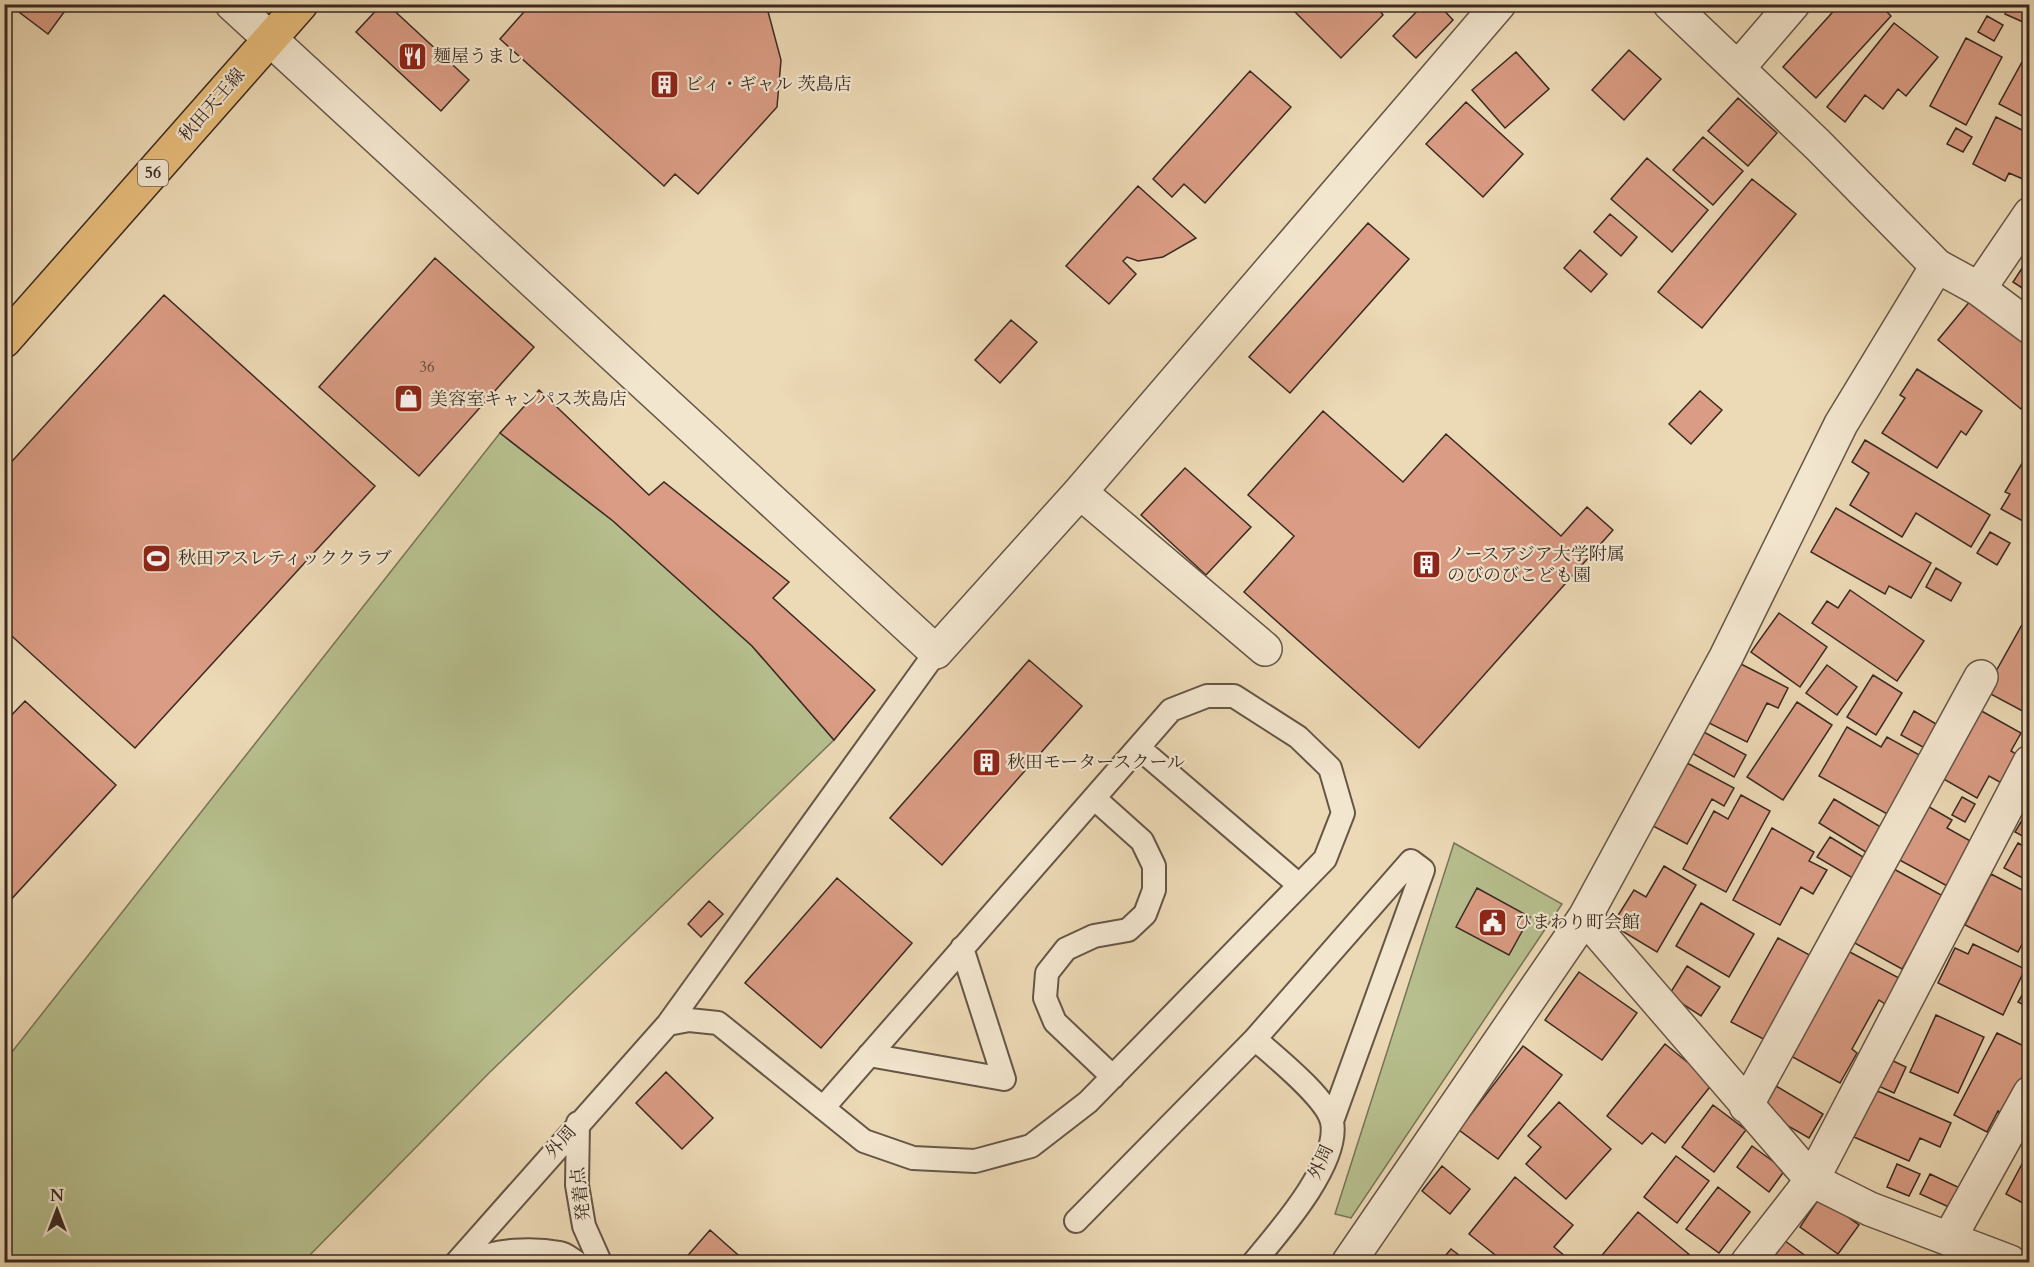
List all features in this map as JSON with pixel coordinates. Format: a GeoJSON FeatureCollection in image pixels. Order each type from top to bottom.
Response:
{"type":"FeatureCollection","features":[{"type":"Feature","properties":{"kind":"main road","name":"秋田天王線"},"geometry":{"type":"LineString","coordinates":[[4,341],[301,4]]}},
{"type":"Feature","properties":{"kind":"street"},"geometry":{"type":"LineString","coordinates":[[232,4],[936,652],[1080,492],[1499,4]]}},
{"type":"Feature","properties":{"kind":"street"},"geometry":{"type":"LineString","coordinates":[[1670,4],[1738,68],[1937,266],[1979,289],[2030,327]]}},
{"type":"Feature","properties":{"kind":"street"},"geometry":{"type":"LineString","coordinates":[[1738,68],[1793,4]]}},
{"type":"Feature","properties":{"kind":"street"},"geometry":{"type":"LineString","coordinates":[[1979,289],[2030,214]]}},
{"type":"Feature","properties":{"kind":"street"},"geometry":{"type":"LineString","coordinates":[[1349,1263],[1585,917],[1726,657],[1841,424],[1937,266]]}},
{"type":"Feature","properties":{"kind":"street"},"geometry":{"type":"LineString","coordinates":[[1080,492],[1265,649]]}},
{"type":"Feature","properties":{"kind":"street"},"geometry":{"type":"LineString","coordinates":[[1746,1106],[1981,677]]}},
{"type":"Feature","properties":{"kind":"street"},"geometry":{"type":"LineString","coordinates":[[1748,1263],[1812,1180],[2030,762]]}},
{"type":"Feature","properties":{"kind":"street"},"geometry":{"type":"LineString","coordinates":[[1585,917],[1812,1180],[1870,1209],[1964,1250],[2010,1263]]}},
{"type":"Feature","properties":{"kind":"street"},"geometry":{"type":"LineString","coordinates":[[1964,1250],[2030,1093]]}},
{"type":"Feature","properties":{"kind":"lane","name":"外周"},"geometry":{"type":"LineString","coordinates":[[457,1263],[578,1123],[668,1024],[936,652]]}},
{"type":"Feature","properties":{"kind":"lane"},"geometry":{"type":"LineString","coordinates":[[668,1024],[689,1020],[718,1023],[823,1108],[864,1141],[874,1145],[913,1158],[975,1161],[1031,1146],[1088,1102],[1325,859],[1343,813],[1330,768],[1298,736],[1234,696],[1207,696],[1171,710],[823,1108]]}},
{"type":"Feature","properties":{"kind":"lane"},"geometry":{"type":"LineString","coordinates":[[1139,747],[1299,885]]}},
{"type":"Feature","properties":{"kind":"lane"},"geometry":{"type":"LineString","coordinates":[[1094,798],[1142,841],[1154,867],[1154,890],[1145,914],[1128,930],[1094,936],[1066,949],[1047,972],[1045,998],[1055,1022],[1113,1077]]}},
{"type":"Feature","properties":{"kind":"lane"},"geometry":{"type":"LineString","coordinates":[[1076,1221],[1255,1039],[1412,861],[1423,870],[1332,1120]]}},
{"type":"Feature","properties":{"kind":"lane"},"geometry":{"type":"LineString","coordinates":[[869,1055],[1004,1078],[962,948]]}},
{"type":"Feature","properties":{"kind":"lane","name":"外周"},"geometry":{"type":"LineString","coordinates":[[1254,1263],[1297,1210],[1332,1148],[1332,1120],[1312,1091],[1255,1039]]}},
{"type":"Feature","properties":{"kind":"lane","name":"発着点"},"geometry":{"type":"LineString","coordinates":[[578,1123],[577,1185],[584,1226],[600,1263]]}},
{"type":"Feature","properties":{"kind":"lane"},"geometry":{"type":"LineString","coordinates":[[472,1263],[483,1256],[513,1251],[562,1253],[576,1263]]}},
{"type":"Feature","properties":{"kind":"green space"},"geometry":{"type":"Polygon","coordinates":[[[500,433],[613,521],[752,646],[834,740],[489,1073],[303,1262],[5,1262],[4,1062],[500,433]]]}},
{"type":"Feature","properties":{"kind":"green space"},"geometry":{"type":"Polygon","coordinates":[[[1454,843],[1562,904],[1351,1218],[1335,1214],[1454,843]]]}},
{"type":"Feature","properties":{"kind":"building"},"geometry":{"type":"Polygon","coordinates":[[[25,4],[70,4],[48,34],[19,12],[25,4]]]}},
{"type":"Feature","properties":{"kind":"building","name":"麺屋うまし"},"geometry":{"type":"Polygon","coordinates":[[[382,4],[387,4],[469,80],[441,111],[356,32],[382,4]]]}},
{"type":"Feature","properties":{"kind":"building","name":"ビィ・ギャル 茨島店"},"geometry":{"type":"Polygon","coordinates":[[[531,4],[766,4],[781,60],[777,107],[698,194],[675,174],[664,186],[500,39],[531,4]]]}},
{"type":"Feature","properties":{"kind":"building"},"geometry":{"type":"Polygon","coordinates":[[[1296,4],[1375,4],[1383,15],[1341,58],[1292,9],[1296,4]]]}},
{"type":"Feature","properties":{"kind":"building"},"geometry":{"type":"Polygon","coordinates":[[[1424,4],[1438,4],[1453,20],[1416,58],[1393,36],[1424,4]]]}},
{"type":"Feature","properties":{"kind":"building"},"geometry":{"type":"Polygon","coordinates":[[[1840,4],[1879,4],[1891,16],[1816,98],[1783,67],[1840,4]]]}},
{"type":"Feature","properties":{"kind":"building"},"geometry":{"type":"Polygon","coordinates":[[[2009,4],[2030,4],[2030,25],[2005,14],[2009,4]]]}},
{"type":"Feature","properties":{"kind":"building"},"geometry":{"type":"Polygon","coordinates":[[[1987,16],[2003,25],[1994,41],[1978,32],[1987,16]]]}},
{"type":"Feature","properties":{"kind":"building"},"geometry":{"type":"Polygon","coordinates":[[[1894,23],[1938,57],[1906,96],[1898,89],[1883,109],[1865,95],[1845,122],[1827,107],[1894,23]]]}},
{"type":"Feature","properties":{"kind":"building"},"geometry":{"type":"Polygon","coordinates":[[[1966,38],[2002,57],[1966,125],[1930,106],[1966,38]]]}},
{"type":"Feature","properties":{"kind":"building"},"geometry":{"type":"Polygon","coordinates":[[[1629,50],[1661,79],[1624,120],[1592,90],[1629,50]]]}},
{"type":"Feature","properties":{"kind":"building"},"geometry":{"type":"Polygon","coordinates":[[[1516,52],[1549,89],[1505,128],[1472,90],[1516,52]]]}},
{"type":"Feature","properties":{"kind":"building"},"geometry":{"type":"Polygon","coordinates":[[[2022,62],[2030,66],[2030,120],[1999,104],[2022,62]]]}},
{"type":"Feature","properties":{"kind":"building"},"geometry":{"type":"Polygon","coordinates":[[[1250,71],[1291,107],[1205,203],[1184,184],[1172,197],[1153,179],[1250,71]]]}},
{"type":"Feature","properties":{"kind":"building"},"geometry":{"type":"Polygon","coordinates":[[[1738,98],[1777,133],[1748,166],[1708,131],[1738,98]]]}},
{"type":"Feature","properties":{"kind":"building"},"geometry":{"type":"Polygon","coordinates":[[[1466,102],[1523,154],[1483,197],[1426,144],[1466,102]]]}},
{"type":"Feature","properties":{"kind":"building"},"geometry":{"type":"Polygon","coordinates":[[[1996,117],[2030,134],[2030,182],[2009,173],[2005,181],[1973,164],[1996,117]]]}},
{"type":"Feature","properties":{"kind":"building"},"geometry":{"type":"Polygon","coordinates":[[[1956,128],[1972,137],[1963,152],[1947,144],[1956,128]]]}},
{"type":"Feature","properties":{"kind":"building"},"geometry":{"type":"Polygon","coordinates":[[[1703,137],[1743,171],[1713,205],[1673,170],[1703,137]]]}},
{"type":"Feature","properties":{"kind":"building"},"geometry":{"type":"Polygon","coordinates":[[[1647,158],[1708,210],[1672,252],[1611,199],[1647,158]]]}},
{"type":"Feature","properties":{"kind":"building"},"geometry":{"type":"Polygon","coordinates":[[[1752,179],[1796,214],[1702,328],[1658,292],[1752,179]]]}},
{"type":"Feature","properties":{"kind":"building"},"geometry":{"type":"Polygon","coordinates":[[[1138,186],[1196,238],[1163,257],[1138,261],[1127,257],[1123,261],[1136,274],[1109,304],[1066,266],[1138,186]]]}},
{"type":"Feature","properties":{"kind":"building"},"geometry":{"type":"Polygon","coordinates":[[[1610,214],[1637,237],[1621,256],[1594,232],[1610,214]]]}},
{"type":"Feature","properties":{"kind":"building"},"geometry":{"type":"Polygon","coordinates":[[[1368,223],[1409,259],[1290,393],[1249,357],[1368,223]]]}},
{"type":"Feature","properties":{"kind":"building"},"geometry":{"type":"Polygon","coordinates":[[[1580,250],[1607,274],[1591,292],[1564,268],[1580,250]]]}},
{"type":"Feature","properties":{"kind":"building"},"geometry":{"type":"Polygon","coordinates":[[[2030,256],[2030,293],[2013,282],[2030,256]]]}},
{"type":"Feature","properties":{"kind":"building"},"geometry":{"type":"Polygon","coordinates":[[[435,258],[534,347],[419,476],[319,387],[435,258]]]}},
{"type":"Feature","properties":{"kind":"building","name":"秋田アスレティッククラブ"},"geometry":{"type":"Polygon","coordinates":[[[164,295],[375,486],[135,748],[4,629],[4,470],[164,295]]]}},
{"type":"Feature","properties":{"kind":"building"},"geometry":{"type":"Polygon","coordinates":[[[1971,300],[2030,348],[2030,398],[2021,409],[1938,340],[1971,300]]]}},
{"type":"Feature","properties":{"kind":"building"},"geometry":{"type":"Polygon","coordinates":[[[1011,320],[1037,342],[1000,383],[975,360],[1011,320]]]}},
{"type":"Feature","properties":{"kind":"building"},"geometry":{"type":"Polygon","coordinates":[[[1917,369],[1982,411],[1966,435],[1961,431],[1937,468],[1882,433],[1905,398],[1900,395],[1917,369]]]}},
{"type":"Feature","properties":{"kind":"building"},"geometry":{"type":"Polygon","coordinates":[[[539,390],[649,495],[664,482],[789,582],[773,598],[875,690],[834,740],[752,646],[613,521],[500,433],[539,390]]]}},
{"type":"Feature","properties":{"kind":"building"},"geometry":{"type":"Polygon","coordinates":[[[1700,391],[1722,410],[1691,444],[1669,424],[1700,391]]]}},
{"type":"Feature","properties":{"kind":"building","name":"ノースアジア大学附属 のびのびこども園"},"geometry":{"type":"Polygon","coordinates":[[[1323,411],[1403,482],[1446,434],[1561,536],[1587,507],[1613,530],[1419,748],[1244,592],[1294,536],[1248,495],[1323,411]]]}},
{"type":"Feature","properties":{"kind":"building"},"geometry":{"type":"Polygon","coordinates":[[[1865,440],[1990,515],[1971,547],[1916,513],[1902,537],[1850,505],[1869,473],[1852,462],[1865,440]]]}},
{"type":"Feature","properties":{"kind":"building"},"geometry":{"type":"Polygon","coordinates":[[[2030,450],[2030,525],[2001,509],[2010,494],[2005,492],[2030,450]]]}},
{"type":"Feature","properties":{"kind":"building"},"geometry":{"type":"Polygon","coordinates":[[[1185,468],[1251,527],[1206,575],[1141,515],[1185,468]]]}},
{"type":"Feature","properties":{"kind":"building"},"geometry":{"type":"Polygon","coordinates":[[[1836,508],[1931,563],[1911,598],[1889,586],[1885,594],[1811,552],[1836,508]]]}},
{"type":"Feature","properties":{"kind":"building"},"geometry":{"type":"Polygon","coordinates":[[[1990,532],[2010,543],[1997,565],[1977,553],[1990,532]]]}},
{"type":"Feature","properties":{"kind":"building"},"geometry":{"type":"Polygon","coordinates":[[[1936,568],[1961,583],[1951,601],[1926,587],[1936,568]]]}},
{"type":"Feature","properties":{"kind":"building"},"geometry":{"type":"Polygon","coordinates":[[[1850,590],[1924,641],[1897,681],[1812,623],[1827,601],[1838,608],[1850,590]]]}},
{"type":"Feature","properties":{"kind":"building"},"geometry":{"type":"Polygon","coordinates":[[[1779,613],[1827,647],[1800,687],[1751,652],[1779,613]]]}},
{"type":"Feature","properties":{"kind":"building"},"geometry":{"type":"Polygon","coordinates":[[[2028,614],[2030,615],[2030,715],[1985,691],[2028,614]]]}},
{"type":"Feature","properties":{"kind":"building","name":"秋田モータースクール"},"geometry":{"type":"Polygon","coordinates":[[[1029,660],[1082,706],[942,865],[890,818],[1029,660]]]}},
{"type":"Feature","properties":{"kind":"building"},"geometry":{"type":"Polygon","coordinates":[[[1737,662],[1788,688],[1778,708],[1767,703],[1747,742],[1707,722],[1737,662]]]}},
{"type":"Feature","properties":{"kind":"building"},"geometry":{"type":"Polygon","coordinates":[[[1827,665],[1857,687],[1837,715],[1806,693],[1827,665]]]}},
{"type":"Feature","properties":{"kind":"building"},"geometry":{"type":"Polygon","coordinates":[[[1873,675],[1902,693],[1876,735],[1847,717],[1873,675]]]}},
{"type":"Feature","properties":{"kind":"building"},"geometry":{"type":"Polygon","coordinates":[[[25,701],[116,785],[6,905],[4,723],[25,701]]]}},
{"type":"Feature","properties":{"kind":"building"},"geometry":{"type":"Polygon","coordinates":[[[1797,702],[1832,725],[1783,800],[1747,777],[1797,702]]]}},
{"type":"Feature","properties":{"kind":"building"},"geometry":{"type":"Polygon","coordinates":[[[1978,709],[2021,733],[2011,751],[2021,757],[2005,785],[1989,776],[1977,798],[1940,777],[1978,709]]]}},
{"type":"Feature","properties":{"kind":"building"},"geometry":{"type":"Polygon","coordinates":[[[1914,711],[1943,728],[1930,751],[1901,735],[1914,711]]]}},
{"type":"Feature","properties":{"kind":"building"},"geometry":{"type":"Polygon","coordinates":[[[1847,727],[1881,747],[1887,737],[1923,757],[1889,815],[1819,776],[1847,727]]]}},
{"type":"Feature","properties":{"kind":"building"},"geometry":{"type":"Polygon","coordinates":[[[1702,731],[1746,755],[1734,777],[1690,752],[1702,731]]]}},
{"type":"Feature","properties":{"kind":"building"},"geometry":{"type":"Polygon","coordinates":[[[1687,763],[1734,788],[1724,806],[1712,799],[1687,844],[1653,826],[1687,763]]]}},
{"type":"Feature","properties":{"kind":"building"},"geometry":{"type":"Polygon","coordinates":[[[1741,795],[1770,811],[1726,892],[1683,869],[1714,811],[1728,819],[1741,795]]]}},
{"type":"Feature","properties":{"kind":"building"},"geometry":{"type":"Polygon","coordinates":[[[1962,797],[1975,804],[1965,822],[1952,815],[1962,797]]]}},
{"type":"Feature","properties":{"kind":"building"},"geometry":{"type":"Polygon","coordinates":[[[1834,799],[1884,829],[1869,854],[1819,823],[1834,799]]]}},
{"type":"Feature","properties":{"kind":"building"},"geometry":{"type":"Polygon","coordinates":[[[1924,804],[1952,820],[1947,828],[1974,843],[1949,887],[1894,857],[1924,804]]]}},
{"type":"Feature","properties":{"kind":"building"},"geometry":{"type":"Polygon","coordinates":[[[2030,807],[2030,840],[2015,832],[2030,807]]]}},
{"type":"Feature","properties":{"kind":"building"},"geometry":{"type":"Polygon","coordinates":[[[1772,828],[1814,852],[1809,861],[1827,870],[1813,894],[1801,887],[1780,925],[1733,900],[1772,828]]]}},
{"type":"Feature","properties":{"kind":"building"},"geometry":{"type":"Polygon","coordinates":[[[1830,837],[1868,860],[1856,880],[1817,857],[1830,837]]]}},
{"type":"Feature","properties":{"kind":"building"},"geometry":{"type":"Polygon","coordinates":[[[2018,843],[2030,850],[2030,882],[2004,868],[2018,843]]]}},
{"type":"Feature","properties":{"kind":"building"},"geometry":{"type":"Polygon","coordinates":[[[1664,866],[1696,885],[1657,952],[1612,925],[1634,890],[1646,897],[1664,866]]]}},
{"type":"Feature","properties":{"kind":"building"},"geometry":{"type":"Polygon","coordinates":[[[1892,868],[1943,896],[1902,969],[1851,941],[1892,868]]]}},
{"type":"Feature","properties":{"kind":"building"},"geometry":{"type":"Polygon","coordinates":[[[1991,874],[2030,894],[2030,929],[2018,952],[1965,925],[1991,874]]]}},
{"type":"Feature","properties":{"kind":"building"},"geometry":{"type":"Polygon","coordinates":[[[837,878],[912,943],[821,1048],[745,983],[837,878]]]}},
{"type":"Feature","properties":{"kind":"building","name":"ひまわり町会館"},"geometry":{"type":"Polygon","coordinates":[[[1477,888],[1530,917],[1509,955],[1456,927],[1477,888]]]}},
{"type":"Feature","properties":{"kind":"building"},"geometry":{"type":"Polygon","coordinates":[[[709,901],[723,914],[701,937],[688,924],[709,901]]]}},
{"type":"Feature","properties":{"kind":"building"},"geometry":{"type":"Polygon","coordinates":[[[1701,903],[1754,934],[1729,977],[1676,946],[1701,903]]]}},
{"type":"Feature","properties":{"kind":"building"},"geometry":{"type":"Polygon","coordinates":[[[1778,938],[1815,958],[1769,1042],[1731,1022],[1778,938]]]}},
{"type":"Feature","properties":{"kind":"building"},"geometry":{"type":"Polygon","coordinates":[[[1973,944],[2025,969],[2003,1015],[1938,983],[1955,948],[1968,954],[1973,944]]]}},
{"type":"Feature","properties":{"kind":"building"},"geometry":{"type":"Polygon","coordinates":[[[1846,950],[1899,978],[1885,1004],[1879,1000],[1852,1049],[1857,1053],[1840,1083],[1789,1055],[1846,950]]]}},
{"type":"Feature","properties":{"kind":"building"},"geometry":{"type":"Polygon","coordinates":[[[1687,966],[1720,987],[1701,1016],[1669,995],[1687,966]]]}},
{"type":"Feature","properties":{"kind":"building"},"geometry":{"type":"Polygon","coordinates":[[[1579,972],[1637,1013],[1602,1060],[1545,1020],[1579,972]]]}},
{"type":"Feature","properties":{"kind":"building"},"geometry":{"type":"Polygon","coordinates":[[[2030,982],[2030,1008],[2018,1002],[2030,982]]]}},
{"type":"Feature","properties":{"kind":"building"},"geometry":{"type":"Polygon","coordinates":[[[1936,1015],[1984,1037],[1958,1093],[1910,1072],[1936,1015]]]}},
{"type":"Feature","properties":{"kind":"building"},"geometry":{"type":"Polygon","coordinates":[[[1997,1033],[2030,1049],[2030,1072],[2007,1115],[1998,1111],[1987,1132],[1954,1115],[1997,1033]]]}},
{"type":"Feature","properties":{"kind":"building"},"geometry":{"type":"Polygon","coordinates":[[[1665,1044],[1713,1083],[1665,1143],[1652,1133],[1642,1144],[1607,1116],[1665,1044]]]}},
{"type":"Feature","properties":{"kind":"building"},"geometry":{"type":"Polygon","coordinates":[[[1523,1046],[1562,1075],[1498,1159],[1459,1130],[1523,1046]]]}},
{"type":"Feature","properties":{"kind":"building"},"geometry":{"type":"Polygon","coordinates":[[[1887,1058],[1906,1067],[1894,1093],[1874,1084],[1887,1058]]]}},
{"type":"Feature","properties":{"kind":"building"},"geometry":{"type":"Polygon","coordinates":[[[666,1072],[713,1118],[682,1149],[636,1103],[666,1072]]]}},
{"type":"Feature","properties":{"kind":"building"},"geometry":{"type":"Polygon","coordinates":[[[1776,1086],[1823,1114],[1809,1138],[1762,1111],[1776,1086]]]}},
{"type":"Feature","properties":{"kind":"building"},"geometry":{"type":"Polygon","coordinates":[[[1875,1090],[1951,1123],[1940,1147],[1920,1138],[1909,1161],[1854,1137],[1875,1090]]]}},
{"type":"Feature","properties":{"kind":"building"},"geometry":{"type":"Polygon","coordinates":[[[1559,1102],[1611,1149],[1566,1199],[1526,1164],[1541,1147],[1528,1136],[1559,1102]]]}},
{"type":"Feature","properties":{"kind":"building"},"geometry":{"type":"Polygon","coordinates":[[[1713,1105],[1746,1130],[1714,1172],[1682,1147],[1713,1105]]]}},
{"type":"Feature","properties":{"kind":"building"},"geometry":{"type":"Polygon","coordinates":[[[1752,1146],[1785,1170],[1769,1192],[1737,1167],[1752,1146]]]}},
{"type":"Feature","properties":{"kind":"building"},"geometry":{"type":"Polygon","coordinates":[[[2030,1149],[2030,1207],[2006,1194],[2030,1149]]]}},
{"type":"Feature","properties":{"kind":"building"},"geometry":{"type":"Polygon","coordinates":[[[1676,1156],[1709,1181],[1677,1223],[1644,1197],[1676,1156]]]}},
{"type":"Feature","properties":{"kind":"building"},"geometry":{"type":"Polygon","coordinates":[[[1897,1164],[1920,1174],[1909,1196],[1887,1187],[1897,1164]]]}},
{"type":"Feature","properties":{"kind":"building"},"geometry":{"type":"Polygon","coordinates":[[[1442,1166],[1470,1189],[1450,1214],[1422,1191],[1442,1166]]]}},
{"type":"Feature","properties":{"kind":"building"},"geometry":{"type":"Polygon","coordinates":[[[1930,1174],[1960,1188],[1951,1208],[1920,1194],[1930,1174]]]}},
{"type":"Feature","properties":{"kind":"building"},"geometry":{"type":"Polygon","coordinates":[[[1515,1177],[1573,1225],[1554,1247],[1572,1262],[1504,1262],[1469,1234],[1515,1177]]]}},
{"type":"Feature","properties":{"kind":"building"},"geometry":{"type":"Polygon","coordinates":[[[1718,1187],[1750,1212],[1719,1253],[1686,1229],[1718,1187]]]}},
{"type":"Feature","properties":{"kind":"building"},"geometry":{"type":"Polygon","coordinates":[[[1820,1197],[1859,1225],[1838,1254],[1800,1227],[1820,1197]]]}},
{"type":"Feature","properties":{"kind":"building"},"geometry":{"type":"Polygon","coordinates":[[[1638,1212],[1691,1256],[1685,1262],[1601,1262],[1598,1260],[1638,1212]]]}},
{"type":"Feature","properties":{"kind":"building"},"geometry":{"type":"Polygon","coordinates":[[[710,1230],[746,1262],[683,1261],[710,1230]]]}},
{"type":"Feature","properties":{"kind":"building"},"geometry":{"type":"Polygon","coordinates":[[[1781,1238],[1814,1262],[1763,1262],[1781,1238]]]}},
{"type":"Feature","properties":{"kind":"building"},"geometry":{"type":"Polygon","coordinates":[[[1451,1249],[1468,1262],[1440,1262],[1451,1249]]]}},
{"type":"Feature","properties":{"kind":"place","name":"麺屋うまし"},"geometry":{"type":"Point","coordinates":[412,56]}},
{"type":"Feature","properties":{"kind":"place","name":"ビィ・ギャル 茨島店"},"geometry":{"type":"Point","coordinates":[664,84]}},
{"type":"Feature","properties":{"kind":"place","name":"美容室キャンパス茨島店"},"geometry":{"type":"Point","coordinates":[409,399]}},
{"type":"Feature","properties":{"kind":"place","name":"秋田アスレティッククラブ"},"geometry":{"type":"Point","coordinates":[157,558]}},
{"type":"Feature","properties":{"kind":"place","name":"ノースアジア大学附属 のびのびこども園"},"geometry":{"type":"Point","coordinates":[1426,564]}},
{"type":"Feature","properties":{"kind":"place","name":"秋田モータースクール"},"geometry":{"type":"Point","coordinates":[986,762]}},
{"type":"Feature","properties":{"kind":"place","name":"ひまわり町会館"},"geometry":{"type":"Point","coordinates":[1493,922]}}]}
